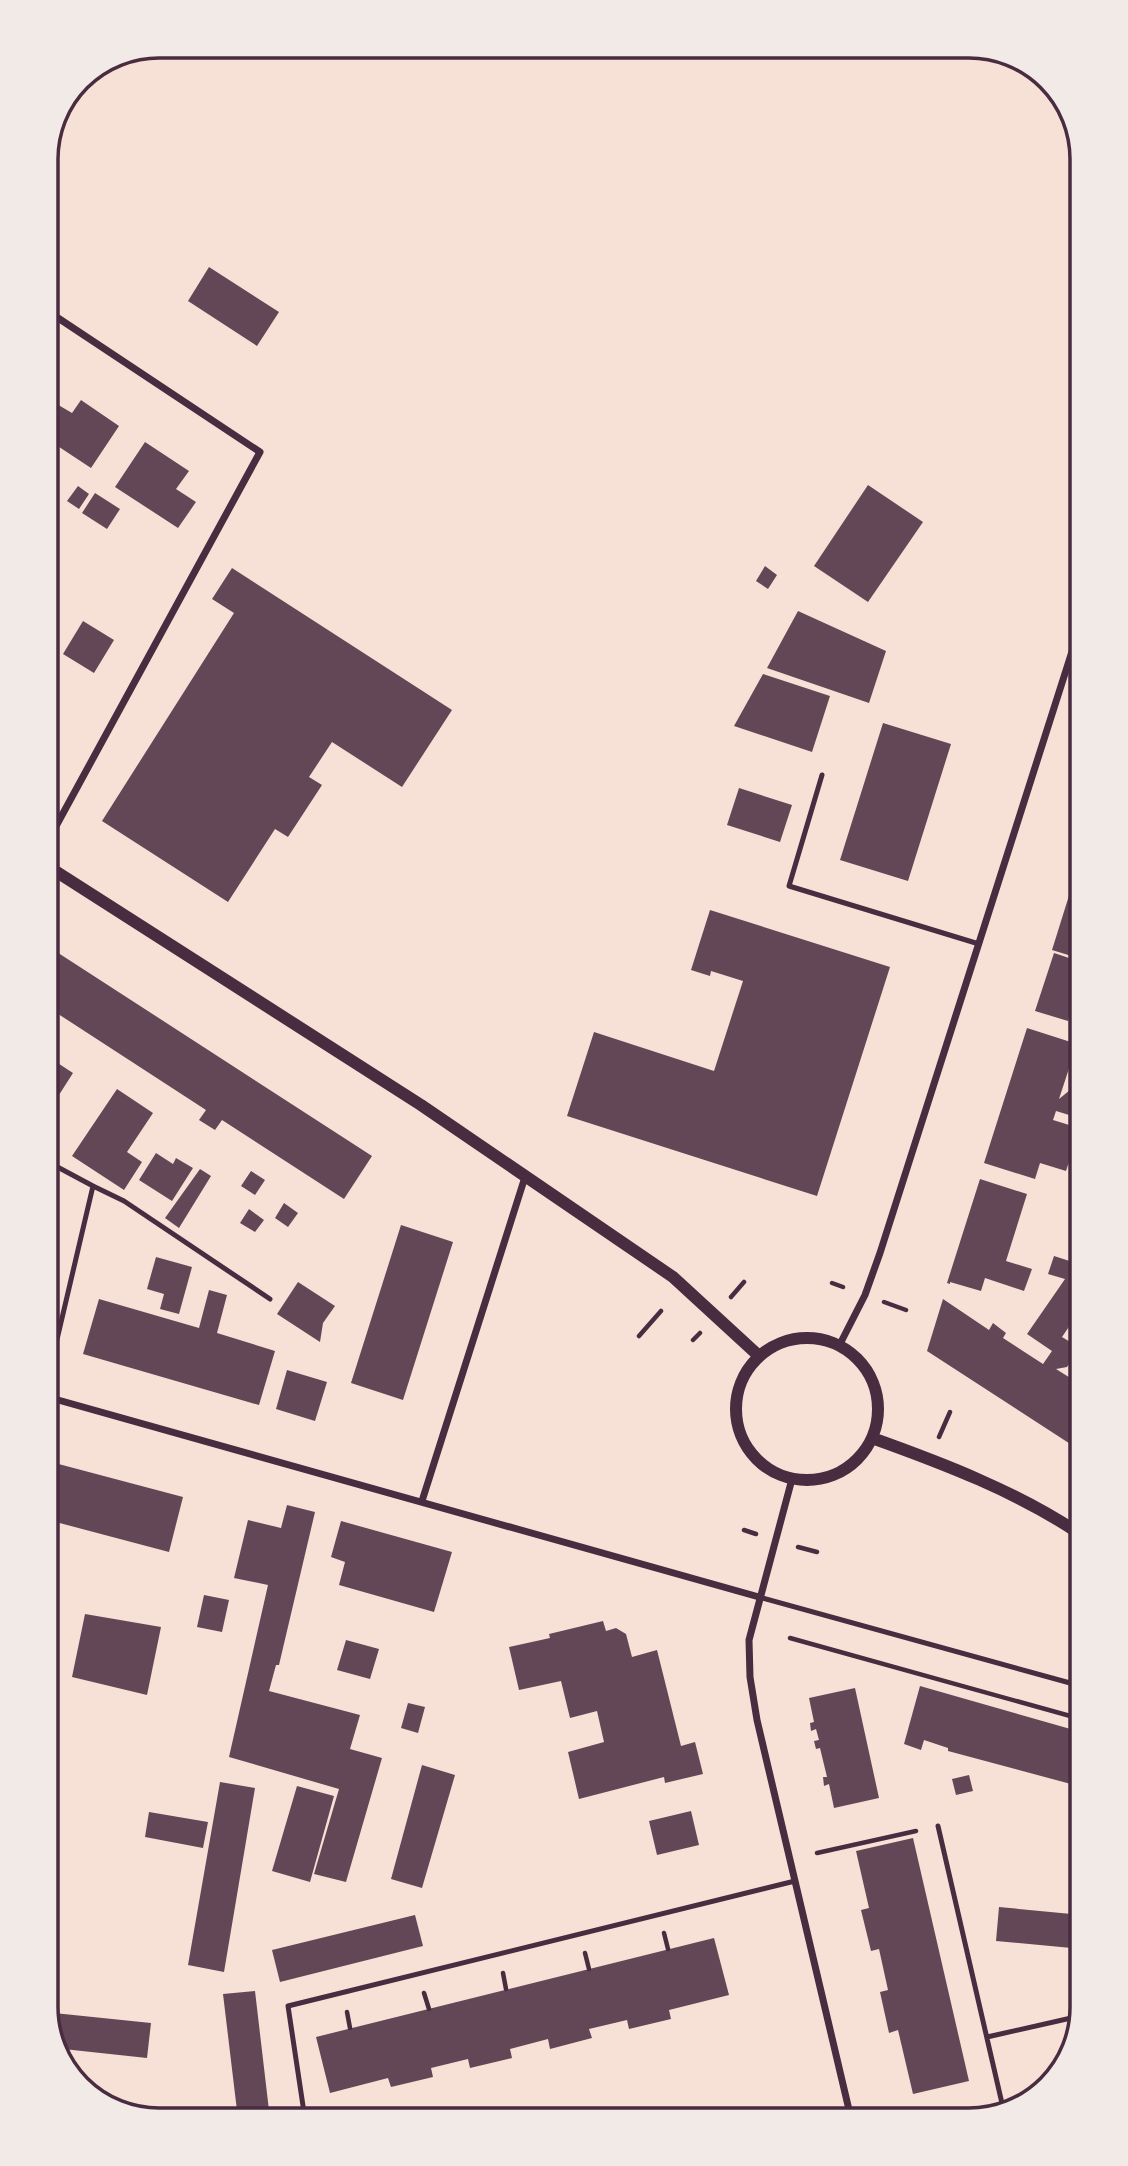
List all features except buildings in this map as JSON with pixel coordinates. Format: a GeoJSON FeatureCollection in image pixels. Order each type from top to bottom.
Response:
{"type":"FeatureCollection","features":[{"type":"Feature","properties":{"kind":"street"},"geometry":{"type":"LineString","coordinates":[[58,318],[260,453],[58,823]]}},
{"type":"Feature","properties":{"kind":"street"},"geometry":{"type":"LineString","coordinates":[[839,1346],[865,1295],[880,1253],[1070,658]]}},
{"type":"Feature","properties":{"kind":"street"},"geometry":{"type":"LineString","coordinates":[[58,873],[409,1097],[673,1277],[759,1356]]}},
{"type":"Feature","properties":{"kind":"street"},"geometry":{"type":"LineString","coordinates":[[422,1501],[525,1177]]}},
{"type":"Feature","properties":{"kind":"street"},"geometry":{"type":"LineString","coordinates":[[797,1339],[818,1339],[839,1346],[856,1358],[863,1367],[877,1395],[877,1417],[872,1438],[855,1461],[831,1476],[811,1480],[792,1479],[771,1471],[754,1457],[742,1438],[736,1417],[737,1395],[745,1374],[759,1356],[777,1345],[797,1339]]}},
{"type":"Feature","properties":{"kind":"street"},"geometry":{"type":"LineString","coordinates":[[58,1400],[759,1597]]}},
{"type":"Feature","properties":{"kind":"street"},"geometry":{"type":"LineString","coordinates":[[872,1438],[929,1458],[1053,1516],[1070,1527]]}},
{"type":"Feature","properties":{"kind":"street"},"geometry":{"type":"LineString","coordinates":[[792,1479],[748,1640],[750,1678],[757,1720],[849,2108]]}},
{"type":"Feature","properties":{"kind":"lane"},"geometry":{"type":"LineString","coordinates":[[822,775],[789,886],[979,944]]}},
{"type":"Feature","properties":{"kind":"lane"},"geometry":{"type":"LineString","coordinates":[[58,1167],[124,1201],[270,1299]]}},
{"type":"Feature","properties":{"kind":"lane"},"geometry":{"type":"LineString","coordinates":[[58,1335],[93,1186]]}},
{"type":"Feature","properties":{"kind":"lane"},"geometry":{"type":"LineString","coordinates":[[759,1597],[1070,1683]]}},
{"type":"Feature","properties":{"kind":"lane"},"geometry":{"type":"LineString","coordinates":[[938,1826],[1002,2103]]}},
{"type":"Feature","properties":{"kind":"lane"},"geometry":{"type":"LineString","coordinates":[[303,2108],[288,2006],[795,1881]]}},
{"type":"Feature","properties":{"kind":"lane"},"geometry":{"type":"LineString","coordinates":[[987,2037],[1069,2018]]}},
{"type":"Feature","properties":{"kind":"path"},"geometry":{"type":"LineString","coordinates":[[639,1336],[661,1311]]}},
{"type":"Feature","properties":{"kind":"path"},"geometry":{"type":"LineString","coordinates":[[790,1638],[1070,1716]]}},
{"type":"Feature","properties":{"kind":"path"},"geometry":{"type":"LineString","coordinates":[[817,1853],[938,1826]]}},
{"type":"Feature","properties":{"kind":"path"},"geometry":{"type":"LineString","coordinates":[[663,1930],[668,1950]]}},
{"type":"Feature","properties":{"kind":"path"},"geometry":{"type":"LineString","coordinates":[[584,1949],[589,1969]]}},
{"type":"Feature","properties":{"kind":"path"},"geometry":{"type":"LineString","coordinates":[[502,1969],[506,1989]]}},
{"type":"Feature","properties":{"kind":"path"},"geometry":{"type":"LineString","coordinates":[[423,1989],[429,2009]]}},
{"type":"Feature","properties":{"kind":"path"},"geometry":{"type":"LineString","coordinates":[[346,2008],[350,2028]]}}]}
